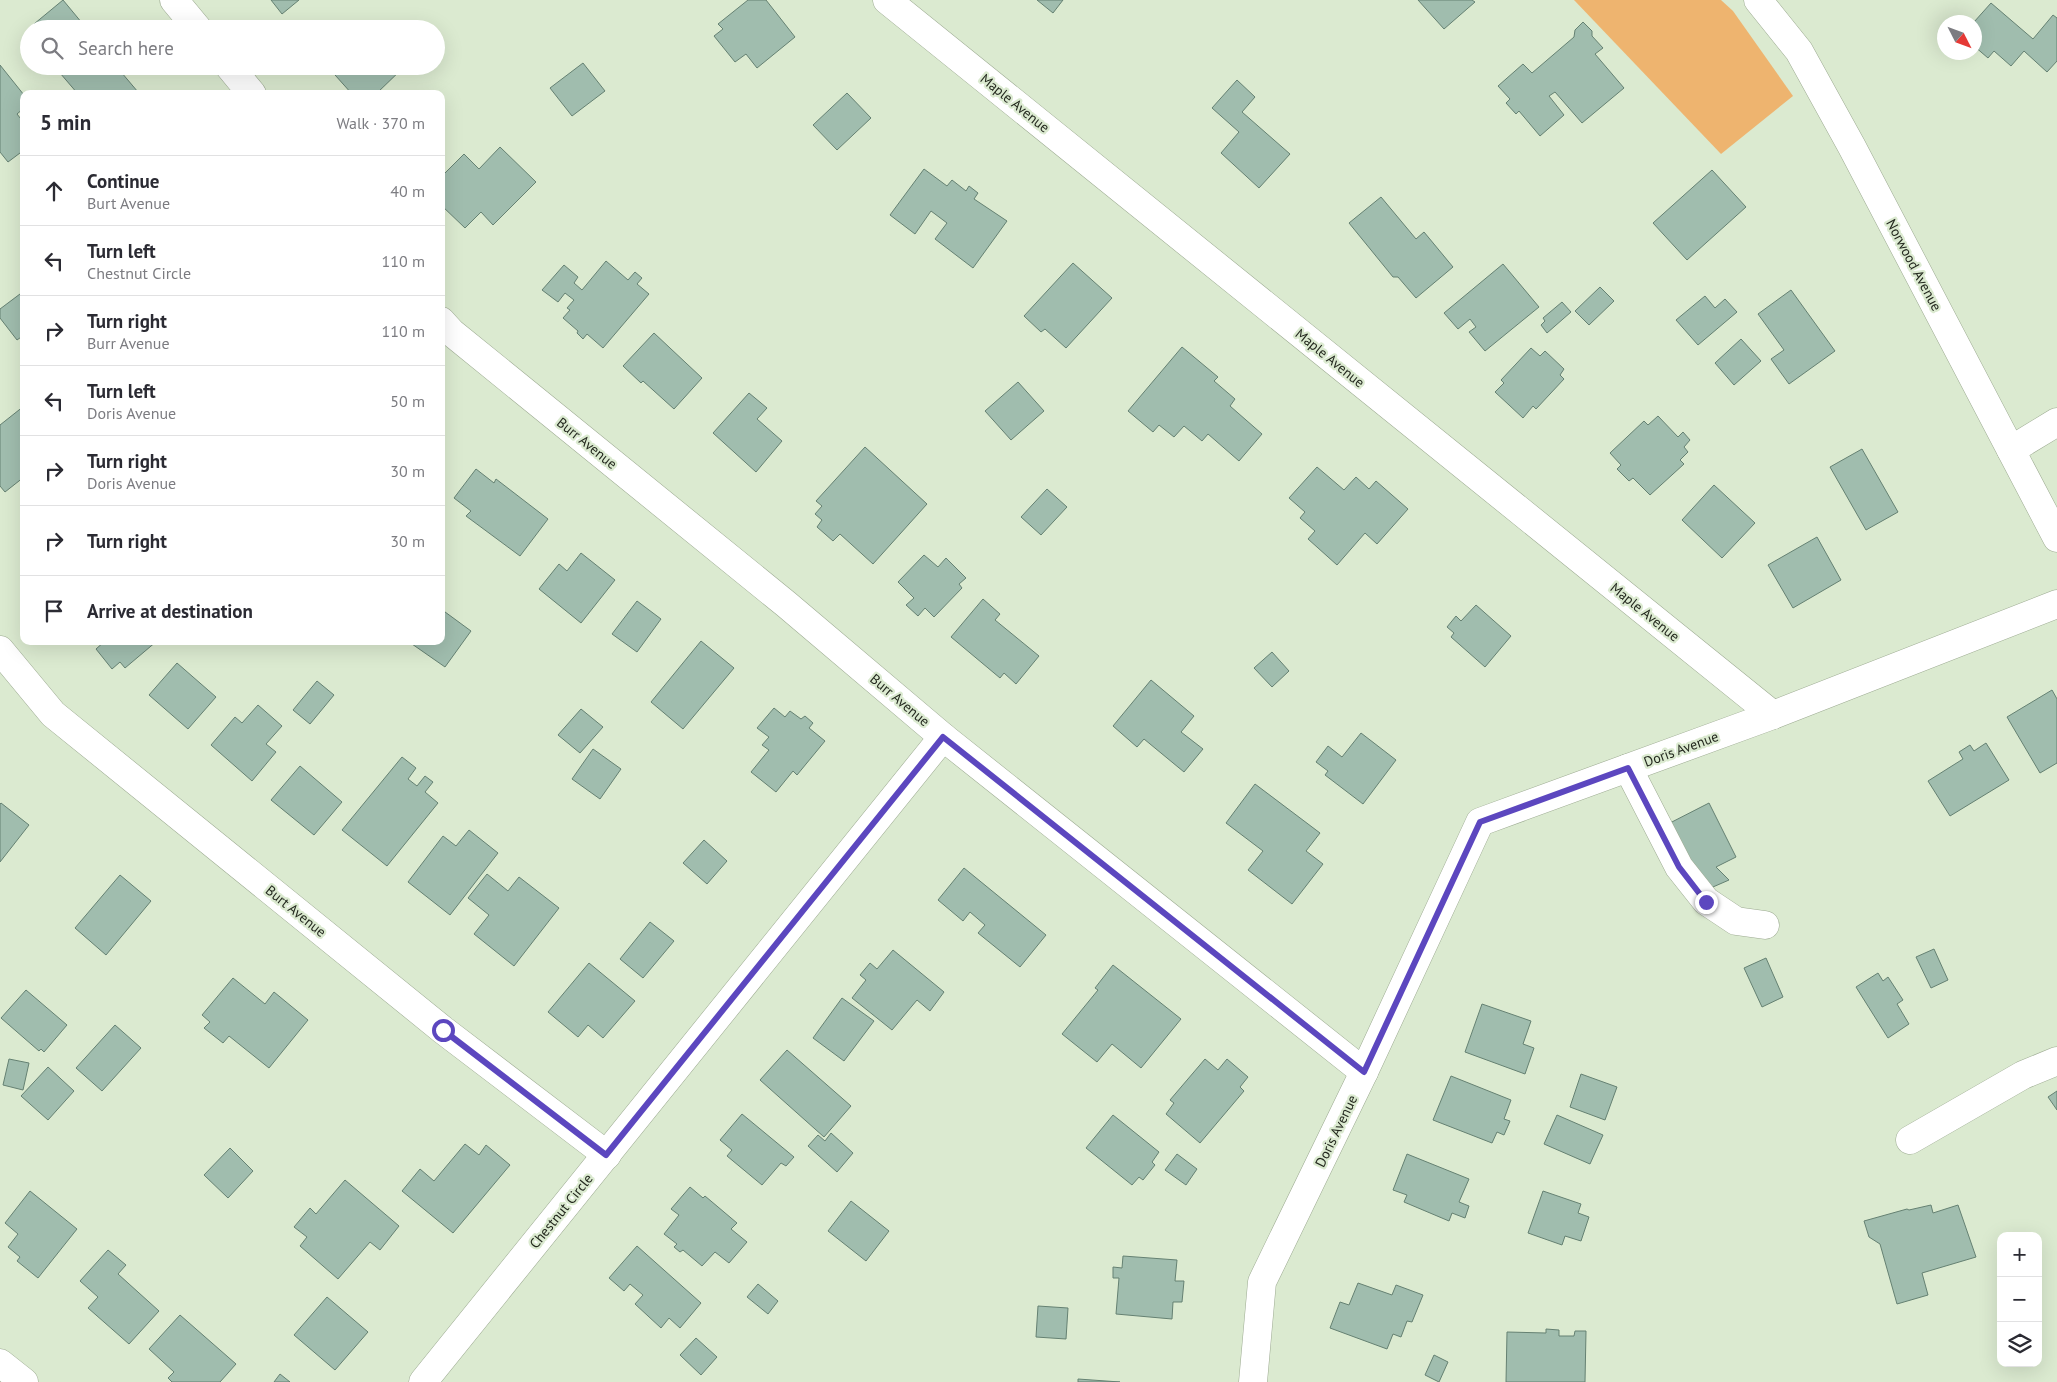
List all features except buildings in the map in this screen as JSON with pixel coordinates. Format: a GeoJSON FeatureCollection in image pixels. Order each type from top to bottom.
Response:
{"type":"FeatureCollection","features":[{"type":"Feature","properties":{"kind":"street"},"geometry":{"type":"LineString","coordinates":[[174,0],[191,20]]}},
{"type":"Feature","properties":{"kind":"street","name":"Maple Avenue"},"geometry":{"type":"LineString","coordinates":[[887,0],[1773,715]]}},
{"type":"Feature","properties":{"kind":"street","name":"Norwood Avenue"},"geometry":{"type":"LineString","coordinates":[[1758,0],[1800,51],[2057,538]]}},
{"type":"Feature","properties":{"kind":"street"},"geometry":{"type":"LineString","coordinates":[[236,75],[249,90]]}},
{"type":"Feature","properties":{"kind":"street","name":"Burr Avenue"},"geometry":{"type":"LineString","coordinates":[[445,325],[786,604],[943,737],[1364,1072]]}},
{"type":"Feature","properties":{"kind":"street"},"geometry":{"type":"LineString","coordinates":[[2011,450],[2057,422]]}},
{"type":"Feature","properties":{"kind":"street","name":"Doris Avenue"},"geometry":{"type":"LineString","coordinates":[[1252,1382],[1262,1282],[1364,1072],[1480,822],[1773,715],[2057,604]]}},
{"type":"Feature","properties":{"kind":"street","name":"Burt Avenue"},"geometry":{"type":"LineString","coordinates":[[0,650],[52,714],[443,1030],[606,1155]]}},
{"type":"Feature","properties":{"kind":"street","name":"Chestnut Circle"},"geometry":{"type":"LineString","coordinates":[[423,1382],[943,737]]}},
{"type":"Feature","properties":{"kind":"street"},"geometry":{"type":"LineString","coordinates":[[1628,768],[1679,867],[1706,902],[1736,921],[1764,925]]}},
{"type":"Feature","properties":{"kind":"street"},"geometry":{"type":"LineString","coordinates":[[1910,1140],[2023,1075],[2057,1061]]}},
{"type":"Feature","properties":{"kind":"street"},"geometry":{"type":"LineString","coordinates":[[0,1363],[24,1382]]}},
{"type":"Feature","properties":{"kind":"shaded area"},"geometry":{"type":"Polygon","coordinates":[[[1574,0],[1721,0],[1733,11],[1793,96],[1721,154],[1574,0]]]}},
{"type":"Feature","properties":{"kind":"route"},"geometry":{"type":"LineString","coordinates":[[443,1030],[606,1155],[943,737],[1364,1072],[1480,822],[1628,768],[1679,867],[1706,902]]}}]}
